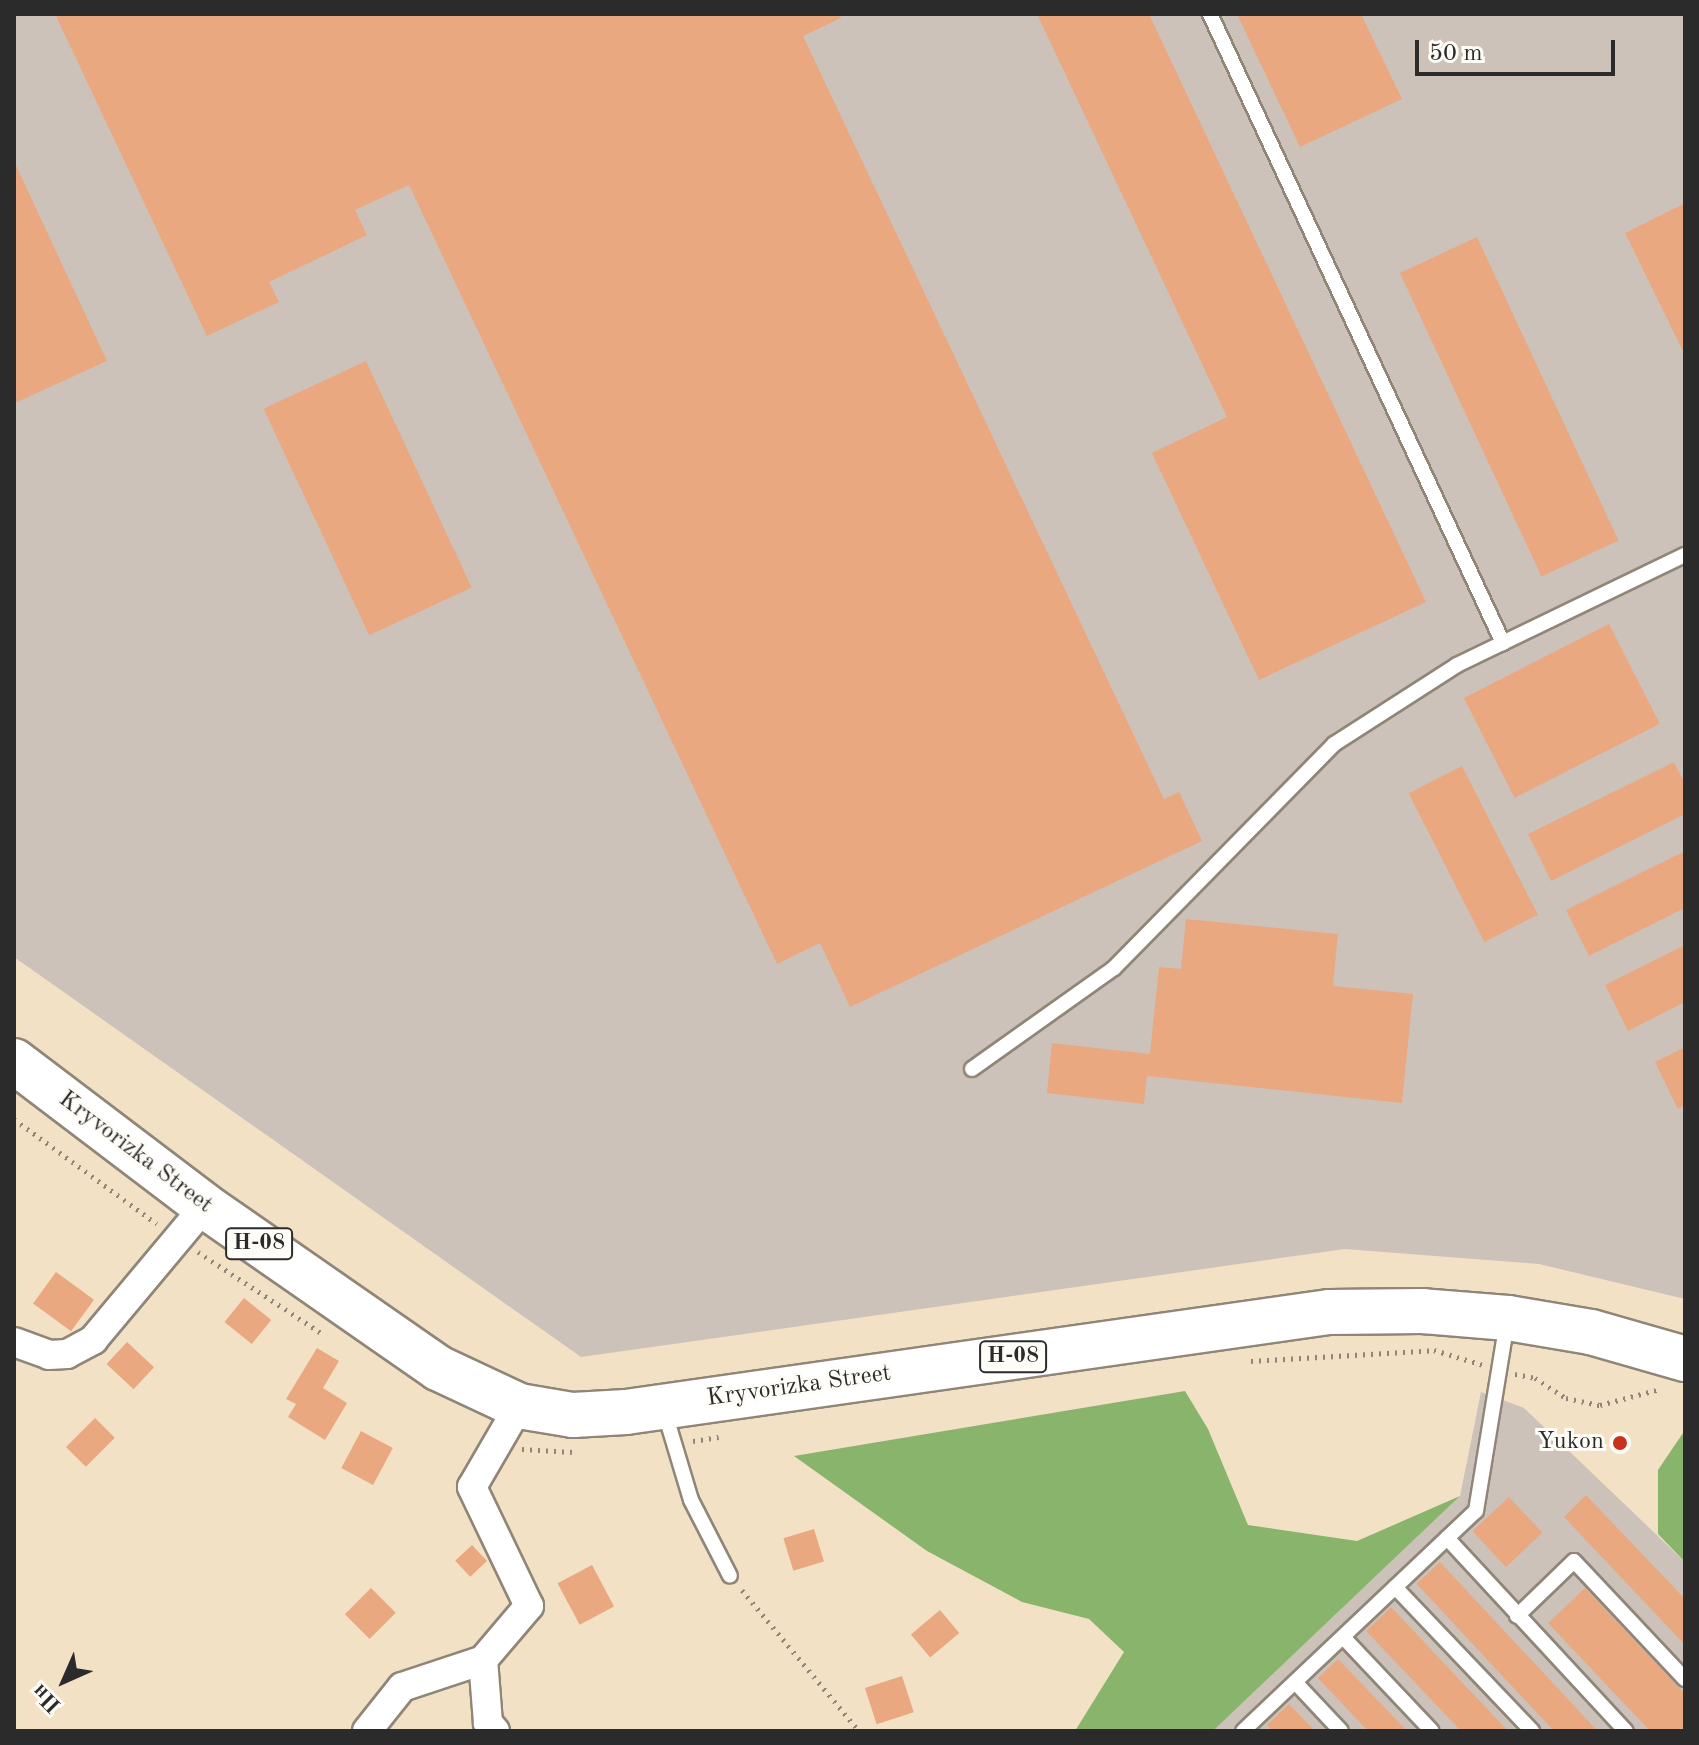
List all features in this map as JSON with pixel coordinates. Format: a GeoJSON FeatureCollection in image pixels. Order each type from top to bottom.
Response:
{"type":"FeatureCollection","features":[{"type":"Feature","properties":{"kind":"main road","name":"Kryvorizka Street"},"geometry":{"type":"LineString","coordinates":[[14,1061],[192,1223],[438,1368],[519,1406],[573,1415],[663,1407],[1329,1312],[1422,1311],[1508,1318],[1591,1332],[1685,1359]]}},
{"type":"Feature","properties":{"kind":"street"},"geometry":{"type":"LineString","coordinates":[[14,1342],[49,1355],[67,1354],[93,1340],[192,1223]]}},
{"type":"Feature","properties":{"kind":"street"},"geometry":{"type":"LineString","coordinates":[[367,1731],[402,1687],[483,1660],[529,1606],[472,1487],[519,1406]]}},
{"type":"Feature","properties":{"kind":"street"},"geometry":{"type":"LineString","coordinates":[[483,1660],[488,1723],[495,1731]]}},
{"type":"Feature","properties":{"kind":"lane"},"geometry":{"type":"LineString","coordinates":[[1210,14],[1503,643]]}},
{"type":"Feature","properties":{"kind":"lane"},"geometry":{"type":"LineString","coordinates":[[972,1069],[1114,968],[1334,744],[1457,665],[1685,555]]}},
{"type":"Feature","properties":{"kind":"lane"},"geometry":{"type":"LineString","coordinates":[[1243,1731],[1476,1511],[1508,1318]]}},
{"type":"Feature","properties":{"kind":"lane"},"geometry":{"type":"LineString","coordinates":[[663,1407],[691,1500],[730,1576]]}},
{"type":"Feature","properties":{"kind":"lane"},"geometry":{"type":"LineString","coordinates":[[1447,1538],[1626,1731]]}},
{"type":"Feature","properties":{"kind":"lane"},"geometry":{"type":"LineString","coordinates":[[1517,1616],[1574,1561],[1685,1679]]}},
{"type":"Feature","properties":{"kind":"lane"},"geometry":{"type":"LineString","coordinates":[[1395,1587],[1532,1731]]}},
{"type":"Feature","properties":{"kind":"lane"},"geometry":{"type":"LineString","coordinates":[[1343,1637],[1432,1731]]}},
{"type":"Feature","properties":{"kind":"lane"},"geometry":{"type":"LineString","coordinates":[[1295,1682],[1341,1731]]}},
{"type":"Feature","properties":{"kind":"path"},"geometry":{"type":"LineString","coordinates":[[14,1119],[192,1223]]}},
{"type":"Feature","properties":{"kind":"path"},"geometry":{"type":"LineString","coordinates":[[730,1576],[859,1731]]}},
{"type":"Feature","properties":{"kind":"shaded area"},"geometry":{"type":"Polygon","coordinates":[[[14,14],[1685,14],[1685,1299],[1539,1264],[1345,1249],[581,1357],[14,957],[14,14]]]}},
{"type":"Feature","properties":{"kind":"shaded area"},"geometry":{"type":"Polygon","coordinates":[[[1481,1392],[1524,1408],[1685,1562],[1685,1731],[1213,1731],[1460,1496],[1481,1392]]]}},
{"type":"Feature","properties":{"kind":"green space"},"geometry":{"type":"Polygon","coordinates":[[[1185,1391],[1208,1429],[1248,1525],[1357,1541],[1460,1496],[1213,1731],[1075,1731],[1124,1652],[1089,1619],[1022,1602],[927,1551],[794,1456],[1185,1391]]]}},
{"type":"Feature","properties":{"kind":"green space"},"geometry":{"type":"Polygon","coordinates":[[[1685,1430],[1685,1562],[1658,1534],[1658,1470],[1685,1430]]]}},
{"type":"Feature","properties":{"kind":"building"},"geometry":{"type":"Polygon","coordinates":[[[55,14],[839,14],[841,18],[803,36],[1164,799],[1179,792],[1202,841],[850,1007],[820,943],[777,964],[409,185],[355,210],[367,235],[269,282],[279,302],[207,336],[55,14]]]}},
{"type":"Feature","properties":{"kind":"building"},"geometry":{"type":"Polygon","coordinates":[[[1037,14],[1149,14],[1426,602],[1259,680],[1152,453],[1227,417],[1037,14]]]}},
{"type":"Feature","properties":{"kind":"building"},"geometry":{"type":"Polygon","coordinates":[[[1237,14],[1361,14],[1402,99],[1300,147],[1237,14]]]}},
{"type":"Feature","properties":{"kind":"building"},"geometry":{"type":"Polygon","coordinates":[[[14,161],[107,361],[15,403],[14,401],[14,161]]]}},
{"type":"Feature","properties":{"kind":"building"},"geometry":{"type":"Polygon","coordinates":[[[1685,203],[1685,355],[1625,233],[1685,203]]]}},
{"type":"Feature","properties":{"kind":"building"},"geometry":{"type":"Polygon","coordinates":[[[1477,237],[1619,541],[1542,577],[1400,273],[1477,237]]]}},
{"type":"Feature","properties":{"kind":"building"},"geometry":{"type":"Polygon","coordinates":[[[366,361],[472,588],[369,635],[264,409],[366,361]]]}},
{"type":"Feature","properties":{"kind":"building"},"geometry":{"type":"Polygon","coordinates":[[[1609,624],[1660,724],[1515,798],[1464,698],[1609,624]]]}},
{"type":"Feature","properties":{"kind":"building"},"geometry":{"type":"Polygon","coordinates":[[[1674,762],[1685,784],[1685,814],[1551,881],[1528,834],[1674,762]]]}},
{"type":"Feature","properties":{"kind":"building"},"geometry":{"type":"Polygon","coordinates":[[[1462,766],[1538,915],[1484,942],[1409,793],[1462,766]]]}},
{"type":"Feature","properties":{"kind":"building"},"geometry":{"type":"Polygon","coordinates":[[[1685,851],[1685,908],[1589,956],[1566,910],[1685,851]]]}},
{"type":"Feature","properties":{"kind":"building"},"geometry":{"type":"Polygon","coordinates":[[[1186,919],[1338,934],[1333,986],[1413,994],[1402,1103],[1147,1076],[1144,1104],[1047,1093],[1052,1043],[1150,1054],[1159,967],[1181,969],[1186,919]]]}},
{"type":"Feature","properties":{"kind":"building"},"geometry":{"type":"Polygon","coordinates":[[[1685,945],[1685,1002],[1628,1031],[1605,985],[1685,945]]]}},
{"type":"Feature","properties":{"kind":"building"},"geometry":{"type":"Polygon","coordinates":[[[1685,1047],[1685,1105],[1678,1109],[1655,1062],[1685,1047]]]}},
{"type":"Feature","properties":{"kind":"building"},"geometry":{"type":"Polygon","coordinates":[[[56,1272],[94,1300],[71,1331],[33,1304],[56,1272]]]}},
{"type":"Feature","properties":{"kind":"building"},"geometry":{"type":"Polygon","coordinates":[[[244,1298],[271,1320],[252,1344],[224,1322],[244,1298]]]}},
{"type":"Feature","properties":{"kind":"building"},"geometry":{"type":"Polygon","coordinates":[[[127,1342],[154,1367],[134,1389],[107,1364],[127,1342]]]}},
{"type":"Feature","properties":{"kind":"building"},"geometry":{"type":"Polygon","coordinates":[[[317,1348],[339,1361],[323,1388],[347,1403],[325,1440],[288,1417],[296,1404],[286,1399],[317,1348]]]}},
{"type":"Feature","properties":{"kind":"building"},"geometry":{"type":"Polygon","coordinates":[[[95,1418],[115,1438],[86,1467],[66,1447],[95,1418]]]}},
{"type":"Feature","properties":{"kind":"building"},"geometry":{"type":"Polygon","coordinates":[[[361,1431],[393,1448],[373,1485],[341,1468],[361,1431]]]}},
{"type":"Feature","properties":{"kind":"building"},"geometry":{"type":"Polygon","coordinates":[[[1586,1495],[1685,1599],[1685,1645],[1564,1517],[1586,1495]]]}},
{"type":"Feature","properties":{"kind":"building"},"geometry":{"type":"Polygon","coordinates":[[[1509,1497],[1542,1533],[1506,1567],[1472,1531],[1509,1497]]]}},
{"type":"Feature","properties":{"kind":"building"},"geometry":{"type":"Polygon","coordinates":[[[814,1529],[824,1562],[793,1571],[783,1538],[814,1529]]]}},
{"type":"Feature","properties":{"kind":"building"},"geometry":{"type":"Polygon","coordinates":[[[472,1545],[487,1561],[470,1577],[455,1561],[472,1545]]]}},
{"type":"Feature","properties":{"kind":"building"},"geometry":{"type":"Polygon","coordinates":[[[1440,1562],[1598,1731],[1554,1731],[1417,1584],[1440,1562]]]}},
{"type":"Feature","properties":{"kind":"building"},"geometry":{"type":"Polygon","coordinates":[[[592,1565],[614,1606],[580,1625],[558,1583],[592,1565]]]}},
{"type":"Feature","properties":{"kind":"building"},"geometry":{"type":"Polygon","coordinates":[[[371,1588],[396,1613],[370,1639],[345,1614],[371,1588]]]}},
{"type":"Feature","properties":{"kind":"building"},"geometry":{"type":"Polygon","coordinates":[[[1585,1588],[1685,1694],[1685,1731],[1650,1731],[1548,1623],[1585,1588]]]}},
{"type":"Feature","properties":{"kind":"building"},"geometry":{"type":"Polygon","coordinates":[[[1391,1607],[1508,1731],[1461,1731],[1366,1631],[1391,1607]]]}},
{"type":"Feature","properties":{"kind":"building"},"geometry":{"type":"Polygon","coordinates":[[[940,1610],[959,1633],[930,1657],[911,1634],[940,1610]]]}},
{"type":"Feature","properties":{"kind":"building"},"geometry":{"type":"Polygon","coordinates":[[[1338,1659],[1407,1731],[1368,1731],[1318,1678],[1338,1659]]]}},
{"type":"Feature","properties":{"kind":"building"},"geometry":{"type":"Polygon","coordinates":[[[902,1676],[914,1712],[877,1724],[865,1688],[902,1676]]]}},
{"type":"Feature","properties":{"kind":"building"},"geometry":{"type":"Polygon","coordinates":[[[1289,1704],[1315,1731],[1272,1731],[1267,1725],[1289,1704]]]}},
{"type":"Feature","properties":{"kind":"place","name":"Yukon"},"geometry":{"type":"Point","coordinates":[1620,1443]}}]}
